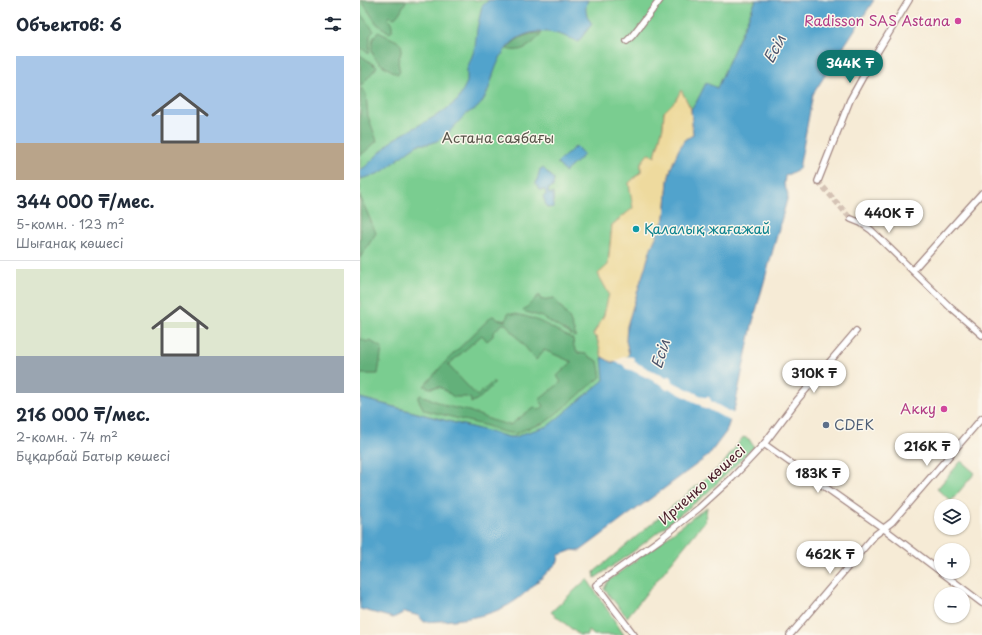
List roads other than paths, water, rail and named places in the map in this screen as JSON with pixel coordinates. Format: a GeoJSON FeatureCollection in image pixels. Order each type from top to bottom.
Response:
{"type":"FeatureCollection","features":[{"type":"Feature","properties":{"kind":"street"},"geometry":{"type":"LineString","coordinates":[[627,41],[660,0]]}},
{"type":"Feature","properties":{"kind":"street"},"geometry":{"type":"LineString","coordinates":[[818,181],[850,100],[909,0]]}},
{"type":"Feature","properties":{"kind":"street"},"geometry":{"type":"LineString","coordinates":[[913,270],[982,192]]}},
{"type":"Feature","properties":{"kind":"street"},"geometry":{"type":"LineString","coordinates":[[851,219],[861,223],[871,230],[952,309],[982,335]]}},
{"type":"Feature","properties":{"kind":"street","name":"Ирченко көшесі"},"geometry":{"type":"LineString","coordinates":[[634,635],[596,585],[659,540],[699,508],[732,478],[764,444],[798,399],[856,330]]}},
{"type":"Feature","properties":{"kind":"street"},"geometry":{"type":"LineString","coordinates":[[790,635],[875,535],[892,522],[982,418]]}},
{"type":"Feature","properties":{"kind":"street"},"geometry":{"type":"LineString","coordinates":[[764,444],[883,528],[982,603]]}},
{"type":"Feature","properties":{"kind":"water"},"geometry":{"type":"Polygon","coordinates":[[[489,0],[588,0],[586,12],[592,24],[578,42],[565,36],[553,33],[530,33],[520,37],[510,44],[502,54],[487,94],[477,108],[465,115],[450,131],[437,141],[430,144],[417,145],[383,171],[360,179],[360,170],[394,139],[441,113],[458,100],[467,82],[467,69],[475,48],[482,6],[489,0]]]}},
{"type":"Feature","properties":{"kind":"water","name":"Есіл"},"geometry":{"type":"Polygon","coordinates":[[[756,0],[874,0],[813,94],[799,169],[785,176],[784,185],[788,196],[752,325],[735,406],[726,432],[708,456],[580,551],[573,550],[559,555],[558,562],[524,594],[509,605],[474,617],[424,622],[419,616],[405,612],[393,618],[360,609],[360,398],[509,437],[516,437],[548,426],[604,380],[602,357],[613,363],[622,361],[629,354],[626,340],[627,326],[651,248],[665,217],[668,181],[671,168],[684,140],[693,135],[691,109],[696,103],[706,83],[717,88],[756,0]]]}},
{"type":"Feature","properties":{"kind":"water"},"geometry":{"type":"Polygon","coordinates":[[[576,146],[584,155],[565,172],[557,163],[576,146]]]}},
{"type":"Feature","properties":{"kind":"water"},"geometry":{"type":"Polygon","coordinates":[[[543,168],[554,179],[553,187],[548,189],[549,194],[553,193],[554,207],[547,208],[543,196],[546,195],[545,190],[539,190],[536,184],[540,169],[543,168]]]}},
{"type":"Feature","properties":{"kind":"tunnel"},"geometry":{"type":"LineString","coordinates":[[818,181],[851,219]]}},
{"type":"Feature","properties":{"kind":"place","name":"Radisson SAS Astana"},"geometry":{"type":"Point","coordinates":[958,21]}},
{"type":"Feature","properties":{"kind":"place","name":"Қалалық жағажай"},"geometry":{"type":"Point","coordinates":[636,229]}},
{"type":"Feature","properties":{"kind":"place","name":"Акку"},"geometry":{"type":"Point","coordinates":[944,409]}},
{"type":"Feature","properties":{"kind":"place","name":"CDEK"},"geometry":{"type":"Point","coordinates":[826,425]}},
{"type":"Feature","properties":{"kind":"park label","name":"Астана саябағы"},"geometry":{"type":"Point","coordinates":[498,138]}}]}
